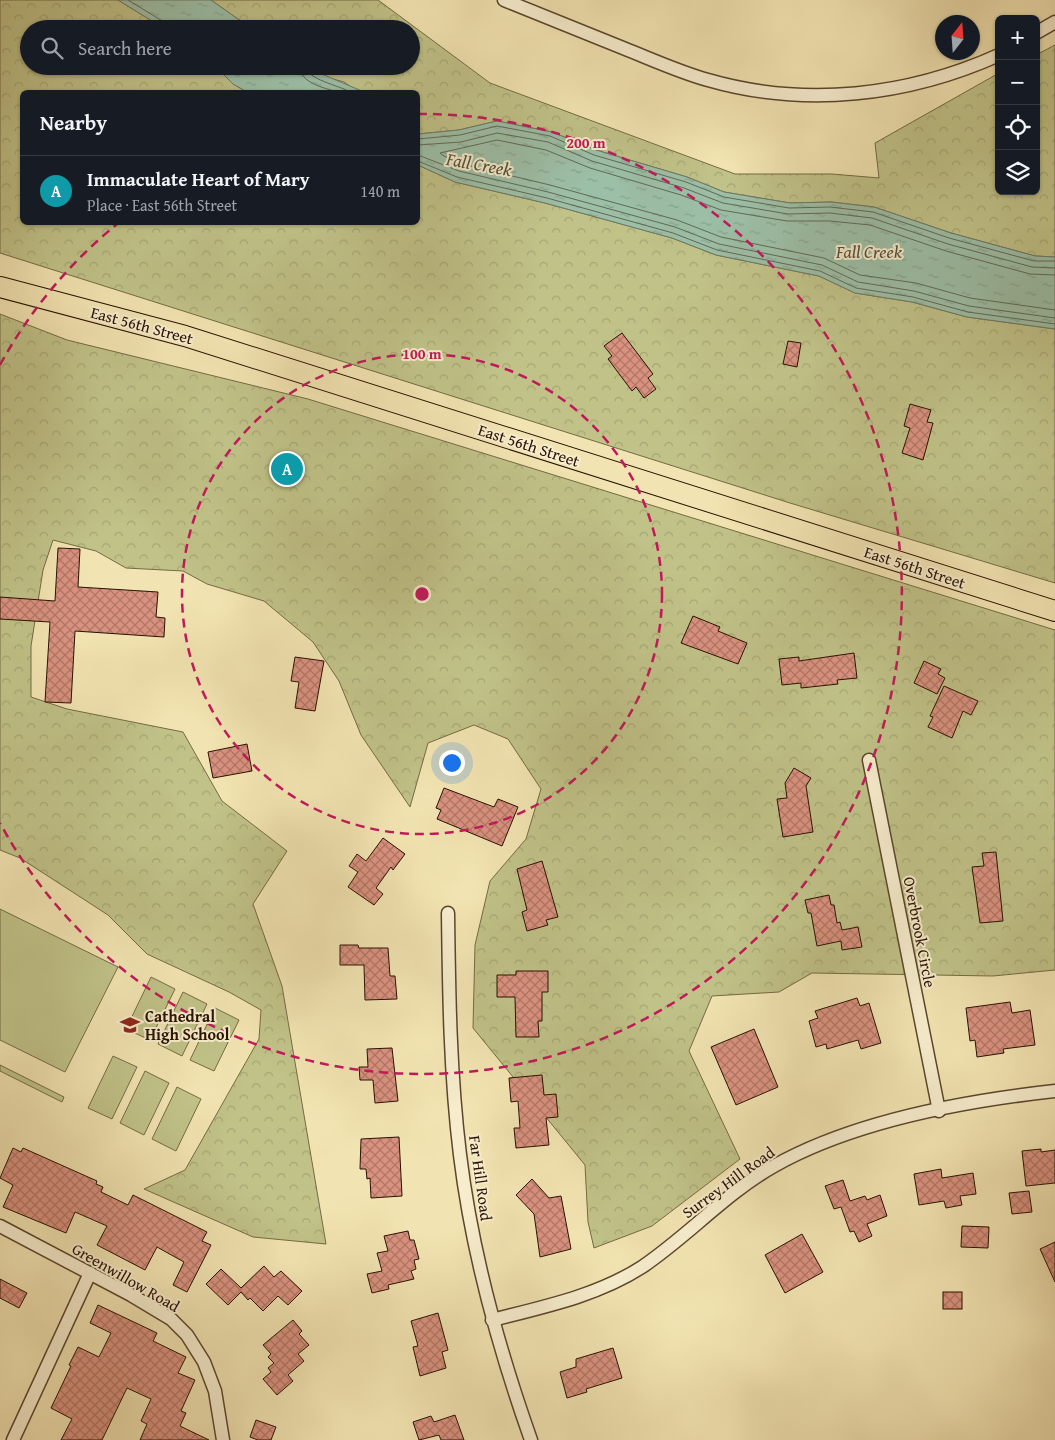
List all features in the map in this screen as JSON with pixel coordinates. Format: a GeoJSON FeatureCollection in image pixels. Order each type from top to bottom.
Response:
{"type":"FeatureCollection","features":[{"type":"Feature","properties":{"kind":"main road","name":"East 56th Street"},"geometry":{"type":"LineString","coordinates":[[0,287],[185,336],[1055,611]]}},
{"type":"Feature","properties":{"kind":"street"},"geometry":{"type":"LineString","coordinates":[[504,0],[688,74],[764,92],[808,96],[886,90],[952,74],[995,57]]}},
{"type":"Feature","properties":{"kind":"street"},"geometry":{"type":"LineString","coordinates":[[1040,31],[1055,22]]}},
{"type":"Feature","properties":{"kind":"street","name":"Overbrook Circle"},"geometry":{"type":"LineString","coordinates":[[869,760],[939,1110]]}},
{"type":"Feature","properties":{"kind":"street","name":"Far Hill Road"},"geometry":{"type":"LineString","coordinates":[[448,913],[450,1044],[457,1127],[471,1227],[492,1320],[531,1440]]}},
{"type":"Feature","properties":{"kind":"street","name":"Surrey Hill Road"},"geometry":{"type":"LineString","coordinates":[[492,1320],[589,1293],[616,1281],[665,1249],[748,1183],[773,1166],[806,1149],[862,1128],[939,1110],[1055,1091]]}},
{"type":"Feature","properties":{"kind":"street","name":"Greenwillow Road"},"geometry":{"type":"LineString","coordinates":[[0,1226],[90,1273],[171,1319],[187,1336],[200,1355],[213,1384],[223,1440]]}},
{"type":"Feature","properties":{"kind":"street"},"geometry":{"type":"LineString","coordinates":[[13,1440],[90,1273]]}},
{"type":"Feature","properties":{"kind":"green space"},"geometry":{"type":"Polygon","coordinates":[[[0,0],[118,0],[150,20],[20,20],[20,75],[224,75],[233,84],[244,90],[20,90],[20,225],[420,225],[420,166],[455,182],[545,203],[672,238],[716,255],[819,276],[855,293],[912,302],[967,317],[1055,329],[1055,583],[790,503],[0,253],[0,0]]]}},
{"type":"Feature","properties":{"kind":"green space"},"geometry":{"type":"Polygon","coordinates":[[[211,0],[378,0],[405,20],[239,20],[211,0]]]}},
{"type":"Feature","properties":{"kind":"green space"},"geometry":{"type":"Polygon","coordinates":[[[420,31],[490,83],[735,174],[832,174],[879,178],[875,143],[995,75],[995,195],[1040,195],[1040,53],[1055,45],[1055,257],[1035,256],[951,233],[874,207],[831,202],[790,203],[724,192],[687,177],[596,150],[552,132],[497,121],[459,130],[420,134],[420,90],[355,90],[344,82],[321,75],[420,75],[420,31]]]}},
{"type":"Feature","properties":{"kind":"green space"},"geometry":{"type":"Polygon","coordinates":[[[0,314],[67,340],[308,399],[1055,630],[1055,970],[993,976],[812,973],[779,992],[712,996],[689,1051],[740,1159],[652,1226],[594,1248],[588,1222],[585,1165],[473,1028],[475,945],[490,881],[526,839],[541,789],[508,739],[474,725],[428,743],[410,807],[361,735],[339,681],[313,642],[264,601],[207,584],[183,571],[126,568],[96,551],[53,540],[43,570],[31,646],[31,697],[67,709],[183,732],[222,801],[287,851],[253,904],[282,986],[326,1244],[253,1237],[144,1189],[185,1170],[259,1039],[261,1010],[229,992],[147,954],[108,915],[20,858],[0,850],[0,314]]]}},
{"type":"Feature","properties":{"kind":"green space"},"geometry":{"type":"Polygon","coordinates":[[[0,909],[118,967],[65,1072],[0,1040],[0,909]]]}},
{"type":"Feature","properties":{"kind":"green space"},"geometry":{"type":"Polygon","coordinates":[[[151,977],[175,989],[150,1040],[126,1029],[151,977]]]}},
{"type":"Feature","properties":{"kind":"green space"},"geometry":{"type":"Polygon","coordinates":[[[183,992],[207,1004],[182,1056],[158,1044],[183,992]]]}},
{"type":"Feature","properties":{"kind":"green space"},"geometry":{"type":"Polygon","coordinates":[[[215,1008],[239,1020],[214,1071],[190,1060],[215,1008]]]}},
{"type":"Feature","properties":{"kind":"green space"},"geometry":{"type":"Polygon","coordinates":[[[113,1056],[137,1067],[112,1119],[88,1108],[113,1056]]]}},
{"type":"Feature","properties":{"kind":"green space"},"geometry":{"type":"Polygon","coordinates":[[[0,1065],[64,1097],[62,1102],[0,1071],[0,1065]]]}},
{"type":"Feature","properties":{"kind":"green space"},"geometry":{"type":"Polygon","coordinates":[[[145,1071],[169,1083],[144,1135],[120,1123],[145,1071]]]}},
{"type":"Feature","properties":{"kind":"green space"},"geometry":{"type":"Polygon","coordinates":[[[177,1087],[201,1099],[176,1151],[152,1139],[177,1087]]]}},
{"type":"Feature","properties":{"kind":"water"},"geometry":{"type":"Polygon","coordinates":[[[118,0],[211,0],[239,20],[150,20],[118,0]]]}},
{"type":"Feature","properties":{"kind":"water"},"geometry":{"type":"Polygon","coordinates":[[[224,75],[324,75],[359,90],[244,90],[233,84],[224,75]]]}},
{"type":"Feature","properties":{"kind":"water","name":"Fall Creek"},"geometry":{"type":"Polygon","coordinates":[[[497,121],[552,132],[596,150],[687,177],[724,192],[790,203],[831,202],[874,207],[951,233],[1035,256],[1055,257],[1055,329],[967,317],[912,302],[855,293],[819,276],[716,255],[672,238],[545,203],[455,182],[420,166],[420,134],[459,130],[497,121]]]}},
{"type":"Feature","properties":{"kind":"building"},"geometry":{"type":"Polygon","coordinates":[[[622,333],[653,374],[648,378],[656,389],[644,398],[636,387],[632,391],[608,359],[612,356],[604,346],[622,333]]]}},
{"type":"Feature","properties":{"kind":"building"},"geometry":{"type":"Polygon","coordinates":[[[788,341],[801,343],[797,367],[783,364],[788,341]]]}},
{"type":"Feature","properties":{"kind":"building"},"geometry":{"type":"Polygon","coordinates":[[[910,404],[931,410],[927,422],[933,423],[923,460],[902,453],[910,428],[904,426],[910,404]]]}},
{"type":"Feature","properties":{"kind":"building"},"geometry":{"type":"Polygon","coordinates":[[[58,548],[80,549],[78,587],[158,592],[156,617],[165,618],[164,637],[75,631],[71,703],[45,702],[50,622],[0,619],[0,597],[55,601],[58,548]]]}},
{"type":"Feature","properties":{"kind":"building"},"geometry":{"type":"Polygon","coordinates":[[[693,616],[720,627],[718,631],[747,643],[738,664],[681,643],[693,616]]]}},
{"type":"Feature","properties":{"kind":"building"},"geometry":{"type":"Polygon","coordinates":[[[854,653],[857,678],[837,680],[838,684],[801,688],[801,683],[782,685],[779,659],[799,657],[799,661],[854,653]]]}},
{"type":"Feature","properties":{"kind":"building"},"geometry":{"type":"Polygon","coordinates":[[[295,657],[324,661],[315,711],[295,708],[299,682],[291,681],[295,657]]]}},
{"type":"Feature","properties":{"kind":"building"},"geometry":{"type":"Polygon","coordinates":[[[924,661],[941,669],[938,674],[945,678],[937,694],[914,683],[924,661]]]}},
{"type":"Feature","properties":{"kind":"building"},"geometry":{"type":"Polygon","coordinates":[[[944,686],[978,701],[971,715],[963,711],[952,738],[928,727],[933,717],[930,716],[944,686]]]}},
{"type":"Feature","properties":{"kind":"building"},"geometry":{"type":"Polygon","coordinates":[[[247,744],[252,771],[213,778],[208,752],[247,744]]]}},
{"type":"Feature","properties":{"kind":"building"},"geometry":{"type":"Polygon","coordinates":[[[794,768],[811,778],[806,786],[813,832],[783,837],[777,799],[787,798],[785,783],[794,768]]]}},
{"type":"Feature","properties":{"kind":"building"},"geometry":{"type":"Polygon","coordinates":[[[444,788],[494,807],[498,799],[518,807],[502,846],[437,819],[441,810],[436,808],[444,788]]]}},
{"type":"Feature","properties":{"kind":"building"},"geometry":{"type":"Polygon","coordinates":[[[383,838],[405,854],[393,870],[391,867],[376,888],[383,894],[374,905],[348,887],[358,872],[349,866],[357,854],[366,861],[383,838]]]}},
{"type":"Feature","properties":{"kind":"building"},"geometry":{"type":"Polygon","coordinates":[[[996,852],[1003,921],[980,923],[972,867],[984,866],[982,853],[996,852]]]}},
{"type":"Feature","properties":{"kind":"building"},"geometry":{"type":"Polygon","coordinates":[[[542,861],[558,917],[546,920],[548,925],[527,931],[522,912],[527,910],[517,869],[542,861]]]}},
{"type":"Feature","properties":{"kind":"building"},"geometry":{"type":"Polygon","coordinates":[[[829,895],[831,905],[834,905],[837,923],[840,922],[842,930],[858,927],[862,947],[842,950],[841,941],[817,946],[811,913],[808,913],[805,900],[829,895]]]}},
{"type":"Feature","properties":{"kind":"building"},"geometry":{"type":"Polygon","coordinates":[[[340,945],[358,945],[359,948],[388,948],[390,976],[395,976],[397,999],[365,1000],[364,965],[340,965],[340,945]]]}},
{"type":"Feature","properties":{"kind":"building"},"geometry":{"type":"Polygon","coordinates":[[[516,971],[548,971],[548,992],[542,992],[542,1021],[538,1021],[539,1037],[516,1037],[515,997],[497,997],[497,975],[516,975],[516,971]]]}},
{"type":"Feature","properties":{"kind":"building"},"geometry":{"type":"Polygon","coordinates":[[[857,998],[860,1006],[869,1003],[881,1043],[861,1049],[858,1040],[827,1049],[826,1044],[816,1047],[809,1021],[818,1018],[815,1011],[857,998]]]}},
{"type":"Feature","properties":{"kind":"building"},"geometry":{"type":"Polygon","coordinates":[[[1010,1002],[1012,1013],[1030,1010],[1035,1045],[1003,1049],[1004,1053],[977,1057],[975,1040],[970,1041],[966,1008],[1010,1002]]]}},
{"type":"Feature","properties":{"kind":"building"},"geometry":{"type":"Polygon","coordinates":[[[754,1029],[778,1087],[736,1105],[711,1047],[754,1029]]]}},
{"type":"Feature","properties":{"kind":"building"},"geometry":{"type":"Polygon","coordinates":[[[392,1048],[398,1101],[375,1103],[373,1080],[360,1080],[359,1067],[368,1067],[367,1049],[392,1048]]]}},
{"type":"Feature","properties":{"kind":"building"},"geometry":{"type":"Polygon","coordinates":[[[542,1075],[544,1095],[556,1094],[558,1117],[546,1118],[549,1145],[516,1148],[514,1128],[520,1128],[518,1101],[511,1102],[509,1078],[542,1075]]]}},
{"type":"Feature","properties":{"kind":"building"},"geometry":{"type":"Polygon","coordinates":[[[399,1137],[402,1196],[371,1198],[370,1178],[367,1179],[366,1169],[360,1169],[361,1139],[399,1137]]]}},
{"type":"Feature","properties":{"kind":"building"},"geometry":{"type":"Polygon","coordinates":[[[13,1148],[21,1152],[23,1148],[97,1181],[96,1184],[103,1187],[101,1192],[128,1205],[133,1195],[207,1232],[202,1241],[211,1245],[187,1292],[173,1285],[184,1262],[157,1247],[145,1270],[97,1245],[107,1226],[75,1212],[66,1233],[3,1207],[13,1185],[0,1178],[13,1148]]]}},
{"type":"Feature","properties":{"kind":"building"},"geometry":{"type":"Polygon","coordinates":[[[1041,1149],[1041,1152],[1055,1150],[1055,1183],[1026,1186],[1022,1151],[1041,1149]]]}},
{"type":"Feature","properties":{"kind":"building"},"geometry":{"type":"Polygon","coordinates":[[[941,1169],[942,1178],[973,1173],[976,1194],[960,1196],[962,1205],[946,1208],[944,1201],[919,1205],[914,1174],[941,1169]]]}},
{"type":"Feature","properties":{"kind":"building"},"geometry":{"type":"Polygon","coordinates":[[[532,1179],[549,1198],[561,1196],[571,1249],[540,1257],[534,1214],[516,1195],[532,1179]]]}},
{"type":"Feature","properties":{"kind":"building"},"geometry":{"type":"Polygon","coordinates":[[[843,1180],[850,1201],[865,1196],[867,1200],[880,1195],[887,1216],[867,1224],[872,1236],[859,1242],[854,1231],[850,1232],[841,1207],[834,1209],[825,1186],[843,1180]]]}},
{"type":"Feature","properties":{"kind":"building"},"geometry":{"type":"Polygon","coordinates":[[[1029,1191],[1032,1212],[1012,1214],[1009,1193],[1029,1191]]]}},
{"type":"Feature","properties":{"kind":"building"},"geometry":{"type":"Polygon","coordinates":[[[962,1226],[989,1227],[988,1248],[961,1247],[962,1226]]]}},
{"type":"Feature","properties":{"kind":"building"},"geometry":{"type":"Polygon","coordinates":[[[408,1231],[410,1240],[414,1240],[419,1259],[414,1260],[416,1269],[411,1271],[414,1279],[388,1285],[389,1289],[372,1293],[367,1274],[382,1271],[377,1253],[388,1251],[384,1236],[408,1231]]]}},
{"type":"Feature","properties":{"kind":"building"},"geometry":{"type":"Polygon","coordinates":[[[802,1234],[823,1272],[785,1293],[765,1255],[802,1234]]]}},
{"type":"Feature","properties":{"kind":"building"},"geometry":{"type":"Polygon","coordinates":[[[1055,1242],[1055,1282],[1040,1249],[1055,1242]]]}},
{"type":"Feature","properties":{"kind":"building"},"geometry":{"type":"Polygon","coordinates":[[[264,1266],[274,1277],[281,1271],[302,1291],[288,1305],[278,1296],[263,1311],[241,1292],[228,1305],[206,1284],[221,1269],[241,1288],[264,1266]]]}},
{"type":"Feature","properties":{"kind":"building"},"geometry":{"type":"Polygon","coordinates":[[[0,1279],[27,1293],[19,1308],[0,1298],[0,1279]]]}},
{"type":"Feature","properties":{"kind":"building"},"geometry":{"type":"Polygon","coordinates":[[[943,1292],[962,1292],[962,1309],[943,1309],[943,1292]]]}},
{"type":"Feature","properties":{"kind":"building"},"geometry":{"type":"Polygon","coordinates":[[[98,1305],[157,1333],[153,1341],[186,1357],[178,1373],[195,1380],[181,1411],[186,1413],[180,1426],[209,1440],[140,1440],[147,1424],[141,1421],[151,1399],[127,1388],[102,1440],[61,1440],[72,1419],[51,1408],[71,1366],[69,1365],[78,1347],[99,1357],[111,1333],[90,1323],[98,1305]]]}},
{"type":"Feature","properties":{"kind":"building"},"geometry":{"type":"Polygon","coordinates":[[[438,1313],[448,1350],[442,1352],[446,1368],[420,1376],[413,1347],[418,1346],[411,1321],[438,1313]]]}},
{"type":"Feature","properties":{"kind":"building"},"geometry":{"type":"Polygon","coordinates":[[[293,1320],[302,1331],[299,1334],[309,1345],[298,1354],[304,1361],[288,1375],[293,1381],[277,1395],[263,1379],[271,1372],[268,1368],[274,1363],[268,1357],[271,1354],[263,1345],[293,1320]]]}},
{"type":"Feature","properties":{"kind":"building"},"geometry":{"type":"Polygon","coordinates":[[[613,1348],[622,1378],[586,1389],[587,1392],[567,1398],[560,1372],[576,1367],[576,1359],[613,1348]]]}},
{"type":"Feature","properties":{"kind":"building"},"geometry":{"type":"Polygon","coordinates":[[[455,1415],[464,1440],[441,1440],[439,1435],[419,1440],[413,1422],[431,1416],[434,1422],[455,1415]]]}},
{"type":"Feature","properties":{"kind":"building"},"geometry":{"type":"Polygon","coordinates":[[[256,1420],[276,1427],[271,1440],[258,1440],[250,1437],[256,1420]]]}},
{"type":"Feature","properties":{"kind":"place","name":"Immaculate Heart of Mary"},"geometry":{"type":"Point","coordinates":[287,469]}},
{"type":"Feature","properties":{"kind":"place","name":"Cathedral High School"},"geometry":{"type":"Point","coordinates":[130,1025]}}]}
